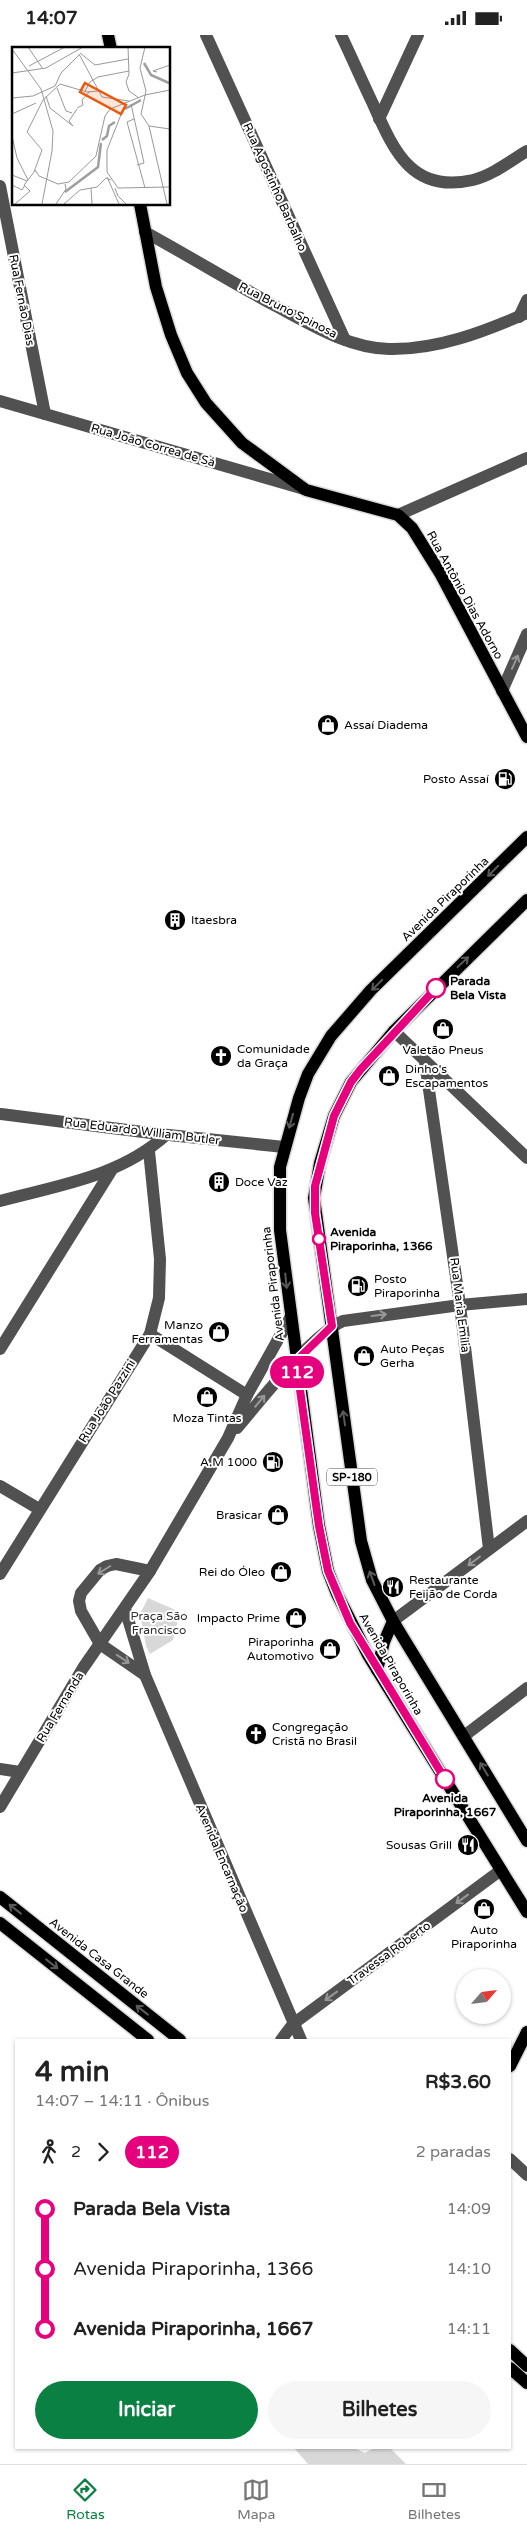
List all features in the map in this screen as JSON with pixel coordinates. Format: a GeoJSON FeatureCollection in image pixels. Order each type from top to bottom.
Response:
{"type":"FeatureCollection","features":[{"type":"Feature","properties":{"kind":"main road"},"geometry":{"type":"LineString","coordinates":[[140,205],[156,287],[168,325],[192,380],[206,403],[242,443],[306,490],[398,515]]}},
{"type":"Feature","properties":{"kind":"main road","name":"Rua Antônio Dias Adorno"},"geometry":{"type":"LineString","coordinates":[[398,515],[423,543],[527,737]]}},
{"type":"Feature","properties":{"kind":"main road","name":"Avenida Piraporinha"},"geometry":{"type":"LineString","coordinates":[[527,837],[346,1016],[319,1055],[308,1074],[284,1147],[280,1167],[279,1209],[290,1318],[319,1526],[328,1571],[350,1623],[377,1670],[527,1911]]}},
{"type":"Feature","properties":{"kind":"main road","name":"Avenida Piraporinha"},"geometry":{"type":"LineString","coordinates":[[527,899],[394,1031],[361,1069],[347,1089],[334,1116],[320,1163],[314,1198],[360,1541],[372,1580],[393,1621],[527,1841]]}},
{"type":"Feature","properties":{"kind":"main road"},"geometry":{"type":"LineString","coordinates":[[377,1670],[384,1643],[393,1621]]}},
{"type":"Feature","properties":{"kind":"main road","name":"Avenida Casa Grande"},"geometry":{"type":"LineString","coordinates":[[0,1897],[179,2039]]}},
{"type":"Feature","properties":{"kind":"main road"},"geometry":{"type":"LineString","coordinates":[[0,1923],[147,2039]]}},
{"type":"Feature","properties":{"kind":"main road"},"geometry":{"type":"LineString","coordinates":[[511,2064],[527,2032]]}},
{"type":"Feature","properties":{"kind":"main road"},"geometry":{"type":"LineString","coordinates":[[517,2055],[527,2045]]}},
{"type":"Feature","properties":{"kind":"main road"},"geometry":{"type":"LineString","coordinates":[[511,2351],[527,2366]]}},
{"type":"Feature","properties":{"kind":"main road"},"geometry":{"type":"LineString","coordinates":[[511,2369],[527,2383]]}},
{"type":"Feature","properties":{"kind":"street","name":"Rua Agostinho Barbalho"},"geometry":{"type":"LineString","coordinates":[[206,35],[345,340]]}},
{"type":"Feature","properties":{"kind":"street"},"geometry":{"type":"LineString","coordinates":[[341,35],[394,151],[412,169],[428,179],[450,183],[474,179],[492,172],[527,151]]}},
{"type":"Feature","properties":{"kind":"street"},"geometry":{"type":"LineString","coordinates":[[379,119],[418,35]]}},
{"type":"Feature","properties":{"kind":"street","name":"Rua Fernão Dias"},"geometry":{"type":"LineString","coordinates":[[0,185],[45,413]]}},
{"type":"Feature","properties":{"kind":"street","name":"Rua Bruno Spinosa"},"geometry":{"type":"LineString","coordinates":[[145,231],[312,325],[345,340],[368,347],[389,349],[444,343],[488,330],[523,315]]}},
{"type":"Feature","properties":{"kind":"street"},"geometry":{"type":"LineString","coordinates":[[523,315],[527,300]]}},
{"type":"Feature","properties":{"kind":"street","name":"Rua João Correa de Sá"},"geometry":{"type":"LineString","coordinates":[[0,401],[306,490]]}},
{"type":"Feature","properties":{"kind":"street"},"geometry":{"type":"LineString","coordinates":[[398,515],[527,458]]}},
{"type":"Feature","properties":{"kind":"street"},"geometry":{"type":"LineString","coordinates":[[502,691],[527,634]]}},
{"type":"Feature","properties":{"kind":"street"},"geometry":{"type":"LineString","coordinates":[[394,1031],[527,1158]]}},
{"type":"Feature","properties":{"kind":"street","name":"Rua Maria Emília"},"geometry":{"type":"LineString","coordinates":[[425,1062],[460,1305],[489,1549]]}},
{"type":"Feature","properties":{"kind":"street","name":"Rua Eduardo William Butler"},"geometry":{"type":"LineString","coordinates":[[1,1114],[166,1135],[284,1147]]}},
{"type":"Feature","properties":{"kind":"street"},"geometry":{"type":"LineString","coordinates":[[0,1201],[111,1171],[149,1151],[166,1135]]}},
{"type":"Feature","properties":{"kind":"street","name":"Rua João Pazzini"},"geometry":{"type":"LineString","coordinates":[[0,1574],[150,1334],[159,1298],[160,1259],[149,1151]]}},
{"type":"Feature","properties":{"kind":"street"},"geometry":{"type":"LineString","coordinates":[[0,1349],[111,1171]]}},
{"type":"Feature","properties":{"kind":"street"},"geometry":{"type":"LineString","coordinates":[[228,1439],[296,1361],[332,1326],[355,1317],[527,1299]]}},
{"type":"Feature","properties":{"kind":"street"},"geometry":{"type":"LineString","coordinates":[[125,1609],[150,1571],[228,1439],[247,1395],[290,1318]]}},
{"type":"Feature","properties":{"kind":"street"},"geometry":{"type":"LineString","coordinates":[[150,1334],[247,1395]]}},
{"type":"Feature","properties":{"kind":"street"},"geometry":{"type":"LineString","coordinates":[[0,1486],[39,1509]]}},
{"type":"Feature","properties":{"kind":"street"},"geometry":{"type":"LineString","coordinates":[[393,1621],[527,1521]]}},
{"type":"Feature","properties":{"kind":"street"},"geometry":{"type":"LineString","coordinates":[[145,1675],[100,1644],[81,1611],[79,1601],[81,1593],[100,1571],[107,1566],[116,1564],[150,1571]]}},
{"type":"Feature","properties":{"kind":"street","name":"Rua Fernanda"},"geometry":{"type":"LineString","coordinates":[[0,1807],[100,1644],[125,1609]]}},
{"type":"Feature","properties":{"kind":"street","name":"Avenida Encarnação"},"geometry":{"type":"LineString","coordinates":[[125,1609],[145,1675],[300,2039]]}},
{"type":"Feature","properties":{"kind":"street"},"geometry":{"type":"LineString","coordinates":[[464,1736],[527,1688]]}},
{"type":"Feature","properties":{"kind":"street"},"geometry":{"type":"LineString","coordinates":[[0,1769],[20,1772]]}},
{"type":"Feature","properties":{"kind":"street","name":"Travessa Roberto"},"geometry":{"type":"LineString","coordinates":[[282,2039],[293,2024],[501,1870]]}},
{"type":"Feature","properties":{"kind":"street"},"geometry":{"type":"LineString","coordinates":[[511,2160],[527,2175]]}},
{"type":"Feature","properties":{"kind":"green space","name":"Praça São Francisco"},"geometry":{"type":"Polygon","coordinates":[[[148,1598],[180,1612],[173,1640],[150,1654],[146,1646],[140,1614],[148,1598]]]}},
{"type":"Feature","properties":{"kind":"green space"},"geometry":{"type":"Polygon","coordinates":[[[295,2449],[356,2449],[365,2453],[372,2449],[391,2449],[406,2464],[308,2464],[295,2449]]]}},
{"type":"Feature","properties":{"kind":"bus line","name":"112"},"geometry":{"type":"LineString","coordinates":[[436,988],[377,1049],[361,1069],[351,1082],[334,1116],[320,1163],[314,1198],[332,1326],[296,1361],[319,1526],[328,1571],[336,1594],[368,1655],[445,1779]]}},
{"type":"Feature","properties":{"kind":"place","name":"Assaí Diadema"},"geometry":{"type":"Point","coordinates":[328,725]}},
{"type":"Feature","properties":{"kind":"place","name":"Posto Assaí"},"geometry":{"type":"Point","coordinates":[505,779]}},
{"type":"Feature","properties":{"kind":"place","name":"Itaesbra"},"geometry":{"type":"Point","coordinates":[175,920]}},
{"type":"Feature","properties":{"kind":"place","name":"Parada Bela Vista"},"geometry":{"type":"Point","coordinates":[436,988]}},
{"type":"Feature","properties":{"kind":"place","name":"Valetão Pneus"},"geometry":{"type":"Point","coordinates":[443,1029]}},
{"type":"Feature","properties":{"kind":"place","name":"Comunidade da Graça"},"geometry":{"type":"Point","coordinates":[221,1056]}},
{"type":"Feature","properties":{"kind":"place","name":"Dinho's Escapamentos"},"geometry":{"type":"Point","coordinates":[389,1076]}},
{"type":"Feature","properties":{"kind":"place","name":"Doce Vaz"},"geometry":{"type":"Point","coordinates":[219,1182]}},
{"type":"Feature","properties":{"kind":"place","name":"Avenida Piraporinha, 1366"},"geometry":{"type":"Point","coordinates":[319,1239]}},
{"type":"Feature","properties":{"kind":"place","name":"Posto Piraporinha"},"geometry":{"type":"Point","coordinates":[358,1286]}},
{"type":"Feature","properties":{"kind":"place","name":"Manzo Ferramentas"},"geometry":{"type":"Point","coordinates":[219,1332]}},
{"type":"Feature","properties":{"kind":"place","name":"Auto Peças Gerha"},"geometry":{"type":"Point","coordinates":[364,1356]}},
{"type":"Feature","properties":{"kind":"place","name":"Moza Tintas"},"geometry":{"type":"Point","coordinates":[207,1397]}},
{"type":"Feature","properties":{"kind":"place","name":"A.M 1000"},"geometry":{"type":"Point","coordinates":[273,1462]}},
{"type":"Feature","properties":{"kind":"place","name":"Brasicar"},"geometry":{"type":"Point","coordinates":[278,1515]}},
{"type":"Feature","properties":{"kind":"place","name":"Rei do Óleo"},"geometry":{"type":"Point","coordinates":[281,1572]}},
{"type":"Feature","properties":{"kind":"place","name":"Restaurante Feijão de Corda"},"geometry":{"type":"Point","coordinates":[393,1587]}},
{"type":"Feature","properties":{"kind":"place","name":"Impacto Prime"},"geometry":{"type":"Point","coordinates":[296,1618]}},
{"type":"Feature","properties":{"kind":"place","name":"Piraporinha Automotivo"},"geometry":{"type":"Point","coordinates":[330,1649]}},
{"type":"Feature","properties":{"kind":"place","name":"Congregação Cristã no Brasil"},"geometry":{"type":"Point","coordinates":[256,1734]}},
{"type":"Feature","properties":{"kind":"place","name":"Avenida Piraporinha, 1667"},"geometry":{"type":"Point","coordinates":[445,1779]}},
{"type":"Feature","properties":{"kind":"place","name":"Sousas Grill"},"geometry":{"type":"Point","coordinates":[468,1845]}},
{"type":"Feature","properties":{"kind":"place","name":"Auto Piraporinha"},"geometry":{"type":"Point","coordinates":[484,1909]}}]}
